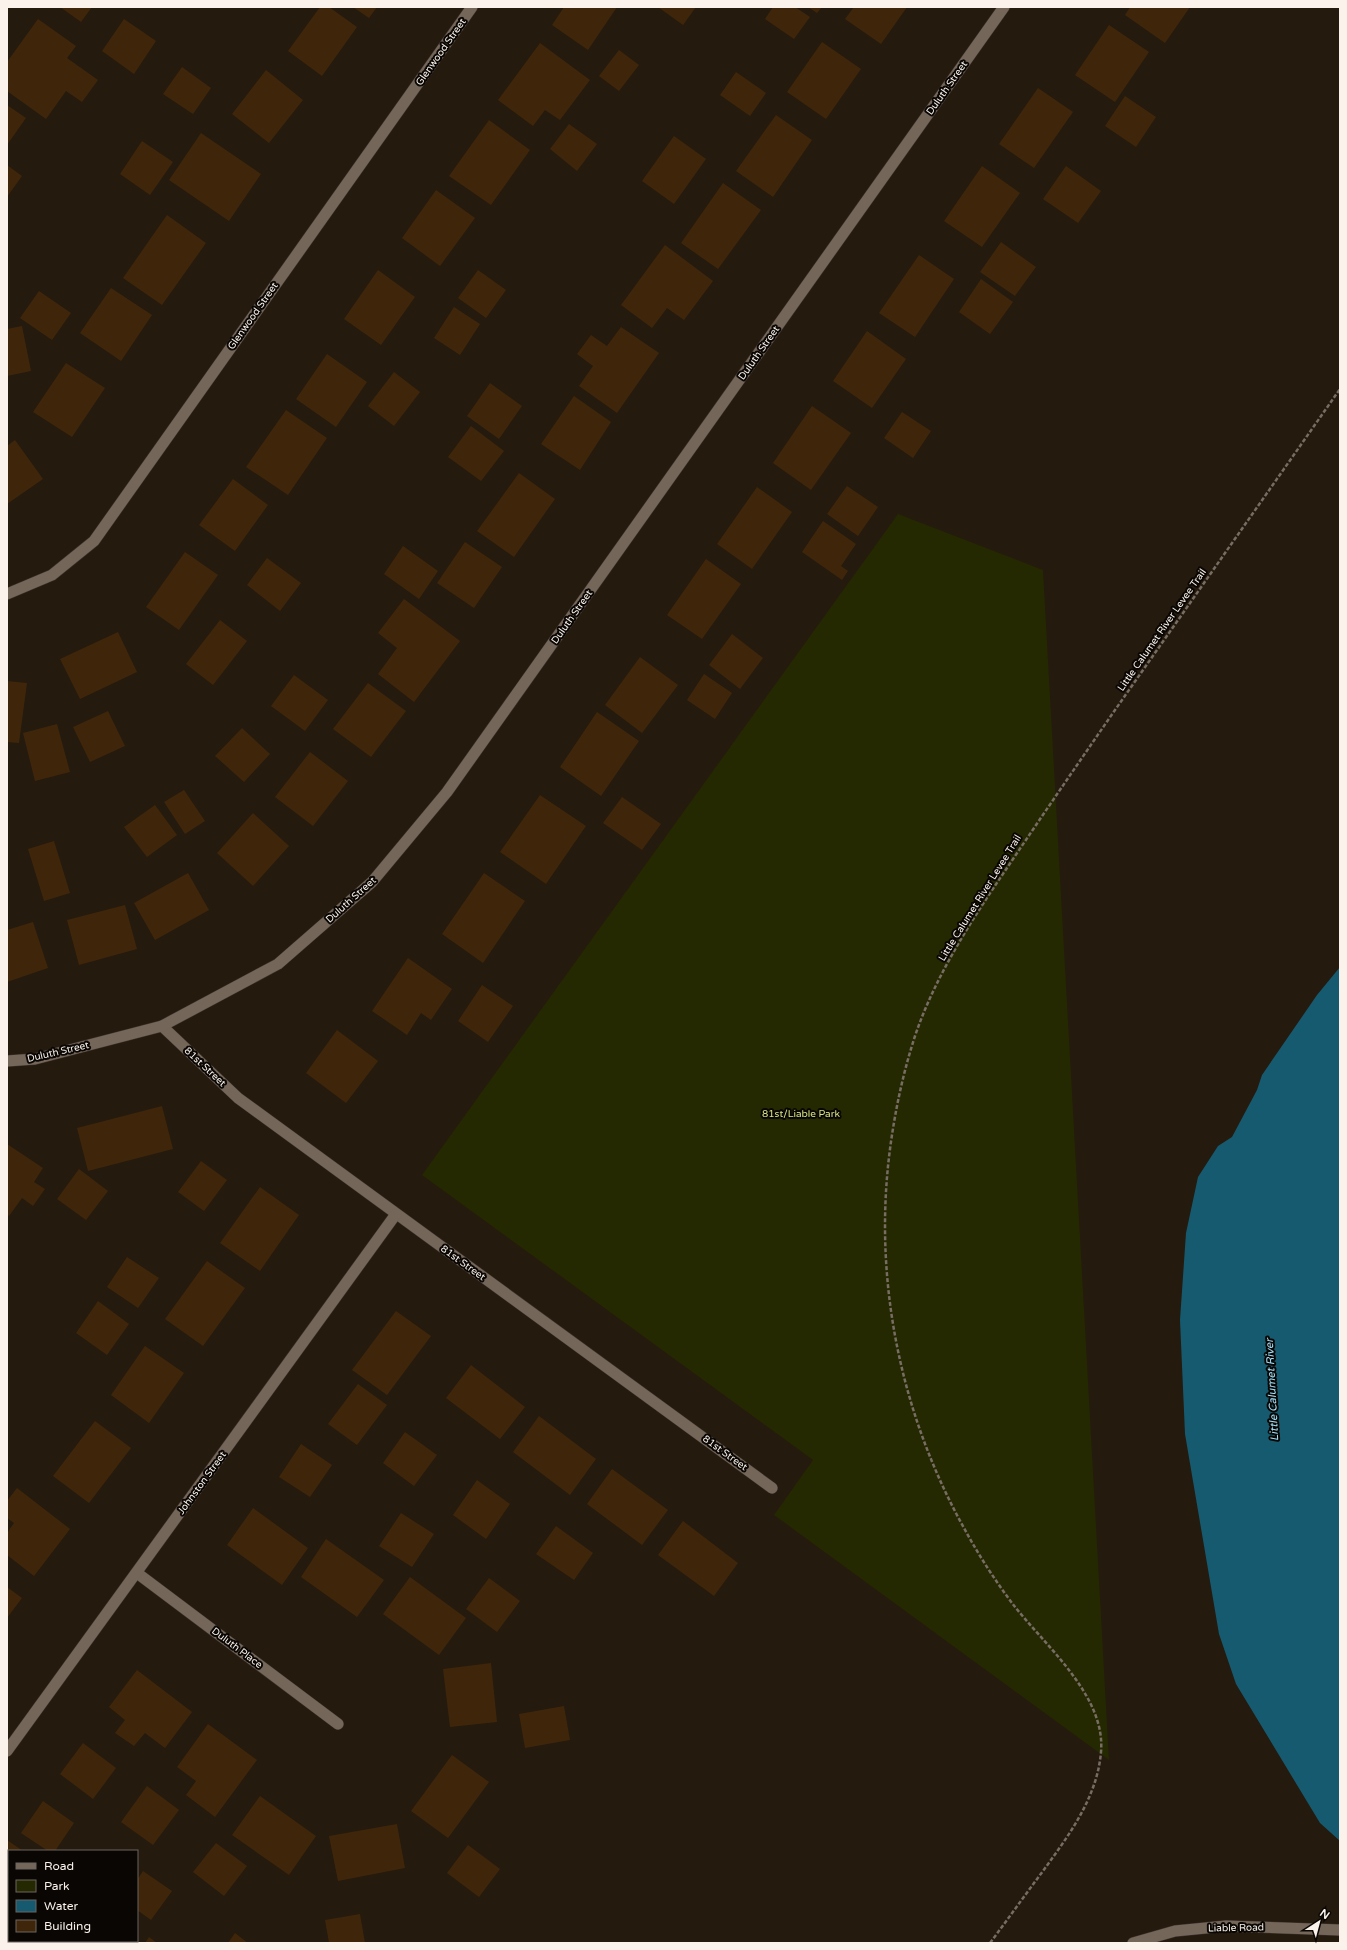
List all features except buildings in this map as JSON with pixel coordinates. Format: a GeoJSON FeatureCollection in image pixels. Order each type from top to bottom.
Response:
{"type":"FeatureCollection","features":[{"type":"Feature","properties":{"kind":"street","name":"Glenwood Street"},"geometry":{"type":"LineString","coordinates":[[7,594],[52,576],[94,541],[472,7]]}},
{"type":"Feature","properties":{"kind":"street","name":"Duluth Street"},"geometry":{"type":"LineString","coordinates":[[7,1061],[35,1059],[162,1026],[278,964],[372,882],[447,792],[1004,7]]}},
{"type":"Feature","properties":{"kind":"street","name":"81st Street"},"geometry":{"type":"LineString","coordinates":[[162,1026],[238,1098],[772,1488]]}},
{"type":"Feature","properties":{"kind":"street","name":"Johnston Street"},"geometry":{"type":"LineString","coordinates":[[7,1751],[396,1214]]}},
{"type":"Feature","properties":{"kind":"street","name":"Duluth Place"},"geometry":{"type":"LineString","coordinates":[[137,1573],[338,1724]]}},
{"type":"Feature","properties":{"kind":"street","name":"Liable Road"},"geometry":{"type":"LineString","coordinates":[[1133,1943],[1175,1931],[1226,1926],[1340,1930]]}},
{"type":"Feature","properties":{"kind":"path","name":"Little Calumet River Levee Trail"},"geometry":{"type":"LineString","coordinates":[[990,1943],[1072,1830],[1089,1799],[1098,1772],[1102,1747],[1097,1721],[1086,1695],[1069,1670],[1013,1604],[988,1570],[964,1528],[944,1490],[924,1442],[907,1392],[892,1325],[886,1275],[886,1189],[896,1110],[916,1033],[944,970],[967,930],[1038,822],[1340,389]]}},
{"type":"Feature","properties":{"kind":"green space","name":"81st/Liable Park"},"geometry":{"type":"Polygon","coordinates":[[[898,514],[1043,570],[1109,1760],[774,1515],[813,1460],[422,1175],[898,514]]]}},
{"type":"Feature","properties":{"kind":"water","name":"Little Calumet River"},"geometry":{"type":"Polygon","coordinates":[[[1340,967],[1340,1841],[1320,1823],[1236,1684],[1219,1634],[1185,1434],[1180,1320],[1186,1233],[1198,1177],[1218,1146],[1232,1137],[1257,1090],[1262,1075],[1317,995],[1340,967]]]}}]}
